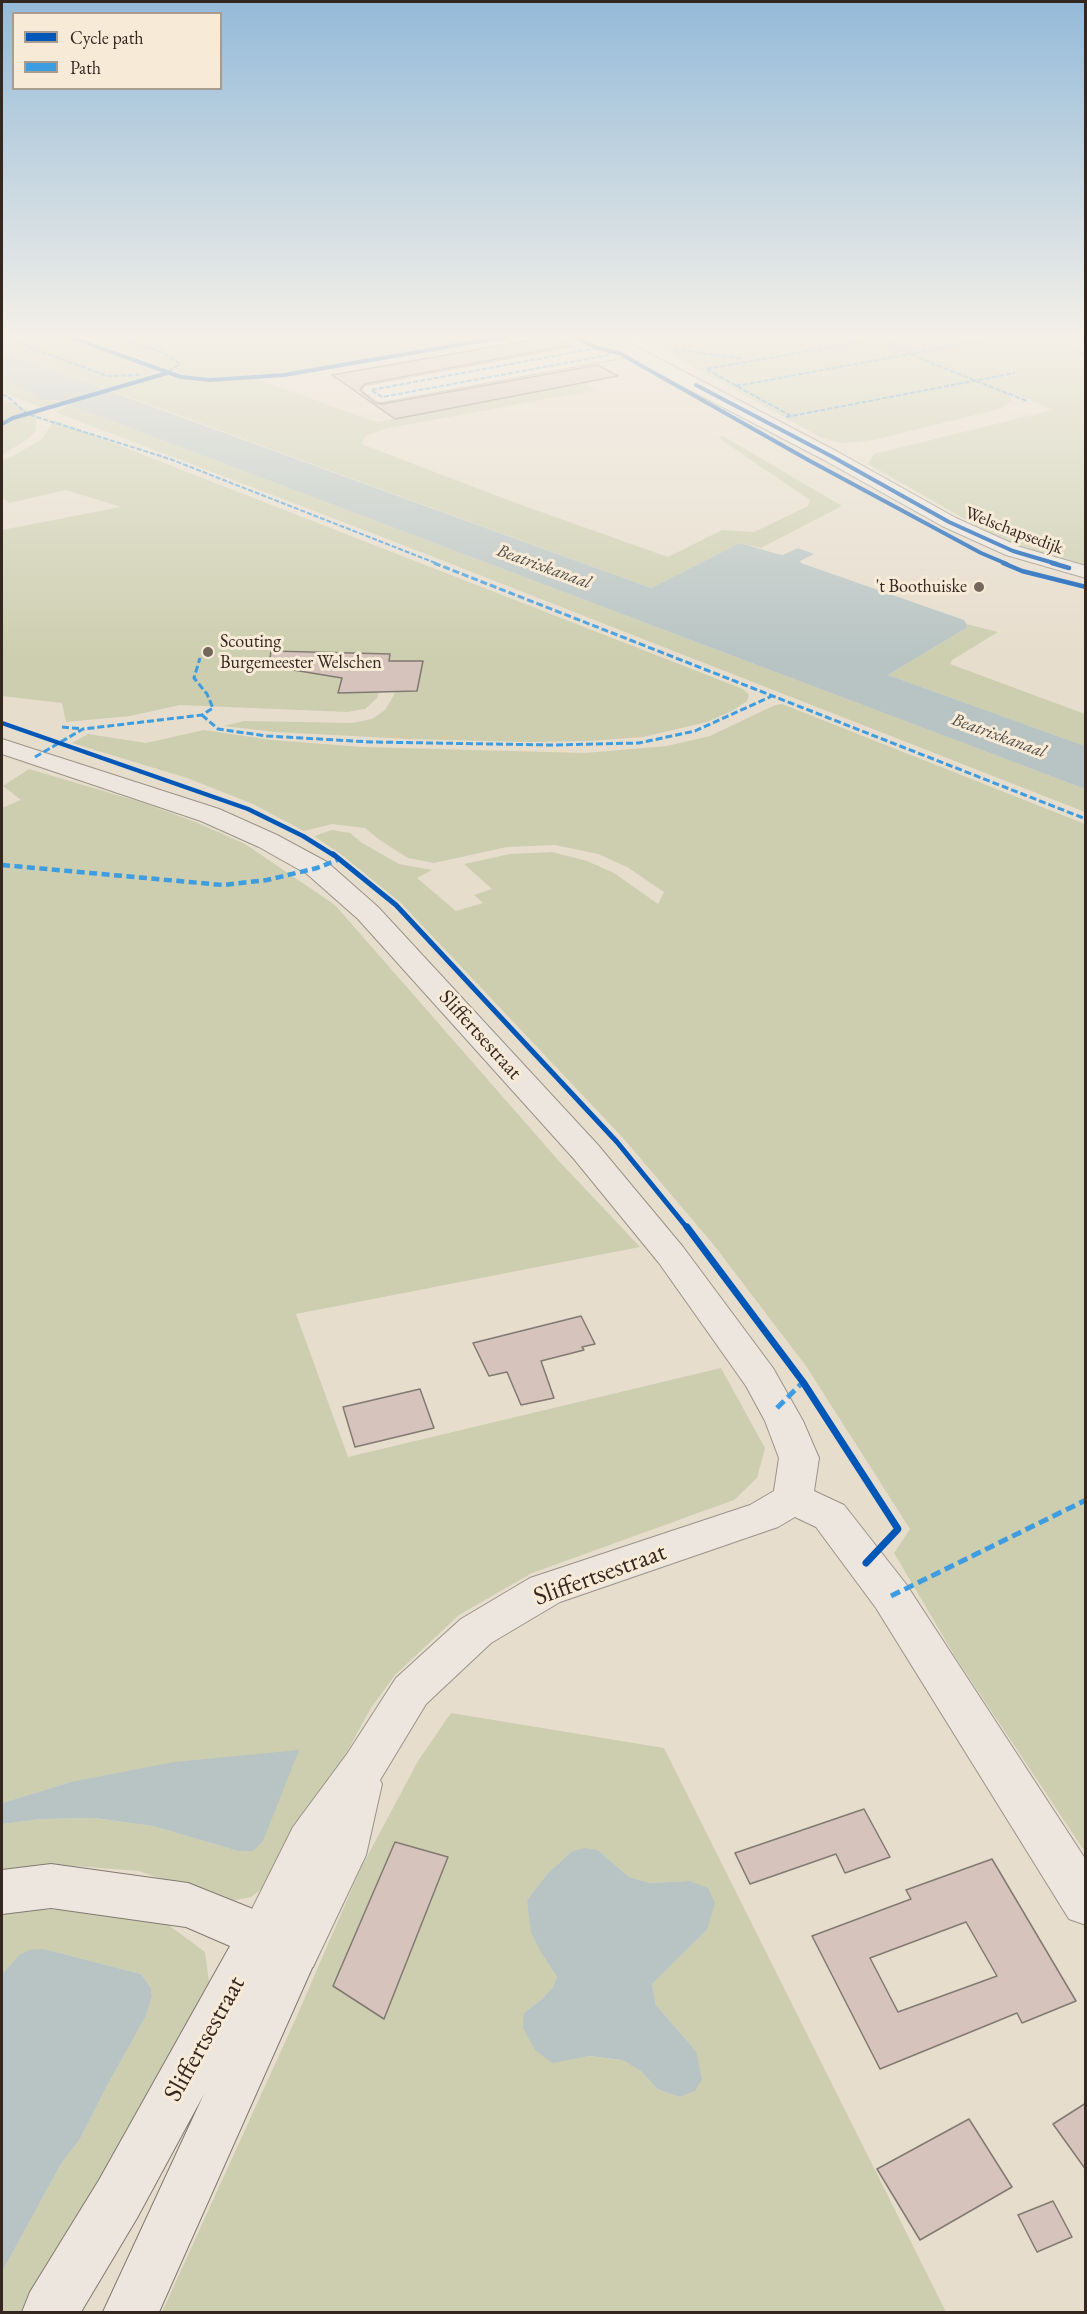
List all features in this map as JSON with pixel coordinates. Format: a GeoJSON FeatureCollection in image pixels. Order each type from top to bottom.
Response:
{"type":"FeatureCollection","features":[{"type":"Feature","properties":{"kind":"street","name":"Welschapsedijk"},"geometry":{"type":"LineString","coordinates":[[808,444],[949,522],[1069,573]]}},
{"type":"Feature","properties":{"kind":"street","name":"Sliffertsestraat"},"geometry":{"type":"LineString","coordinates":[[2,746],[210,815],[268,841],[317,868],[368,913],[586,1152],[671,1255],[760,1378],[777,1408],[799,1458],[793,1499],[764,1516],[545,1590],[476,1631],[411,1691],[363,1768],[342,1855],[279,1944],[118,2199],[50,2313]]}},
{"type":"Feature","properties":{"kind":"street"},"geometry":{"type":"LineString","coordinates":[[793,1499],[830,1516],[891,1596],[1086,1903]]}},
{"type":"Feature","properties":{"kind":"street"},"geometry":{"type":"LineString","coordinates":[[2,1893],[51,1886],[188,1905],[279,1944]]}},
{"type":"Feature","properties":{"kind":"street","name":"Sliffertsestraat"},"geometry":{"type":"LineString","coordinates":[[131,2313],[279,1944]]}},
{"type":"Feature","properties":{"kind":"green space"},"geometry":{"type":"Polygon","coordinates":[[[2,444],[19,444],[2,455],[2,444]]]}},
{"type":"Feature","properties":{"kind":"green space"},"geometry":{"type":"Polygon","coordinates":[[[33,444],[115,444],[743,689],[749,695],[747,701],[732,711],[707,722],[643,737],[590,741],[409,739],[275,732],[224,726],[244,721],[352,723],[372,719],[385,710],[394,695],[402,671],[386,671],[377,698],[365,709],[347,712],[180,705],[130,716],[66,722],[62,703],[2,696],[2,530],[121,507],[66,490],[9,503],[2,498],[2,460],[33,444]]]}},
{"type":"Feature","properties":{"kind":"green space"},"geometry":{"type":"Polygon","coordinates":[[[139,444],[172,444],[1085,789],[1085,812],[139,444]]]}},
{"type":"Feature","properties":{"kind":"green space"},"geometry":{"type":"Polygon","coordinates":[[[258,444],[361,444],[516,503],[668,557],[722,530],[754,532],[808,506],[810,500],[727,444],[737,444],[842,506],[761,548],[740,543],[651,588],[258,444]]]}},
{"type":"Feature","properties":{"kind":"green space"},"geometry":{"type":"Polygon","coordinates":[[[915,444],[1085,444],[1085,567],[1012,546],[868,464],[874,454],[915,444]]]}},
{"type":"Feature","properties":{"kind":"green space"},"geometry":{"type":"Polygon","coordinates":[[[967,624],[998,632],[952,660],[950,664],[1085,714],[1085,746],[888,675],[968,627],[967,624]]]}},
{"type":"Feature","properties":{"kind":"green space"},"geometry":{"type":"Polygon","coordinates":[[[782,704],[1085,824],[1085,1852],[956,1658],[894,1553],[910,1529],[806,1366],[713,1244],[624,1139],[401,903],[342,855],[314,836],[332,830],[350,833],[362,843],[399,864],[432,870],[417,878],[456,911],[483,903],[474,895],[492,889],[464,864],[510,854],[552,852],[587,861],[614,873],[658,904],[664,892],[627,867],[598,854],[555,845],[507,847],[434,863],[408,858],[365,828],[332,824],[304,831],[253,804],[187,778],[72,743],[88,734],[146,743],[204,730],[272,740],[363,747],[585,753],[667,746],[710,736],[775,705],[782,704]]]}},
{"type":"Feature","properties":{"kind":"green space"},"geometry":{"type":"Polygon","coordinates":[[[29,769],[144,803],[198,823],[245,844],[335,905],[558,1160],[640,1247],[296,1314],[348,1457],[721,1368],[765,1448],[757,1478],[734,1500],[532,1573],[459,1615],[395,1675],[371,1708],[279,1875],[251,1897],[225,1902],[139,1871],[61,1865],[2,1871],[2,1824],[41,1819],[95,1818],[153,1826],[238,1851],[71,1782],[2,1803],[2,808],[21,800],[3,786],[29,769]]]}},
{"type":"Feature","properties":{"kind":"green space"},"geometry":{"type":"Polygon","coordinates":[[[451,1713],[664,1748],[946,2312],[162,2312],[296,2018],[361,1868],[418,1761],[451,1713]],[[598,1850],[571,1852],[547,1874],[527,1900],[542,1954],[557,1977],[553,1987],[542,1999],[524,2013],[552,2062],[590,2056],[622,2060],[641,2071],[657,2089],[680,2097],[695,2091],[696,2051],[656,2005],[652,1984],[707,1930],[690,1881],[650,1883],[629,1877],[598,1850]]]}},
{"type":"Feature","properties":{"kind":"green space"},"geometry":{"type":"Polygon","coordinates":[[[66,1910],[117,1915],[167,1924],[205,1952],[210,1989],[201,2030],[31,2290],[21,2312],[2,2312],[2,2272],[61,2164],[80,2139],[146,2016],[152,1997],[151,1988],[141,1974],[44,1949],[19,1955],[2,1974],[2,1912],[66,1910]]]}},
{"type":"Feature","properties":{"kind":"water","name":"Beatrixkanaal"},"geometry":{"type":"Polygon","coordinates":[[[172,444],[255,444],[651,588],[740,543],[783,555],[798,548],[814,554],[800,561],[801,563],[964,620],[968,627],[888,675],[1085,746],[1085,789],[172,444]]]}},
{"type":"Feature","properties":{"kind":"water"},"geometry":{"type":"Polygon","coordinates":[[[299,1750],[263,1841],[253,1851],[238,1851],[153,1826],[95,1818],[41,1819],[2,1824],[2,1803],[71,1782],[174,1762],[299,1750]]]}},
{"type":"Feature","properties":{"kind":"water"},"geometry":{"type":"Polygon","coordinates":[[[584,1848],[598,1850],[629,1877],[650,1883],[690,1881],[708,1888],[715,1903],[707,1930],[652,1984],[656,2005],[696,2051],[702,2079],[695,2091],[680,2097],[657,2089],[641,2071],[622,2060],[590,2056],[552,2063],[535,2050],[523,2028],[524,2013],[553,1987],[557,1977],[531,1932],[527,1900],[547,1874],[571,1852],[584,1848]]]}},
{"type":"Feature","properties":{"kind":"water"},"geometry":{"type":"Polygon","coordinates":[[[44,1949],[141,1974],[151,1988],[152,1997],[146,2016],[80,2139],[61,2164],[2,2272],[2,1974],[19,1955],[30,1950],[44,1949]]]}},
{"type":"Feature","properties":{"kind":"building"},"geometry":{"type":"Polygon","coordinates":[[[271,651],[390,654],[389,661],[423,661],[417,691],[338,693],[342,678],[269,666],[271,651]]]}},
{"type":"Feature","properties":{"kind":"building"},"geometry":{"type":"Polygon","coordinates":[[[581,1316],[595,1344],[582,1347],[584,1350],[541,1361],[554,1398],[521,1405],[507,1372],[489,1376],[473,1343],[581,1316]]]}},
{"type":"Feature","properties":{"kind":"building"},"geometry":{"type":"Polygon","coordinates":[[[420,1389],[434,1428],[355,1447],[343,1407],[420,1389]]]}},
{"type":"Feature","properties":{"kind":"building"},"geometry":{"type":"Polygon","coordinates":[[[864,1809],[890,1857],[845,1873],[836,1854],[750,1884],[735,1853],[864,1809]]]}},
{"type":"Feature","properties":{"kind":"building"},"geometry":{"type":"Polygon","coordinates":[[[395,1842],[448,1857],[384,2019],[333,1986],[395,1842]]]}},
{"type":"Feature","properties":{"kind":"building"},"geometry":{"type":"Polygon","coordinates":[[[992,1859],[1076,2001],[1022,2023],[1017,2013],[880,2069],[812,1936],[911,1899],[906,1890],[992,1859]],[[966,1922],[870,1958],[898,2012],[997,1976],[966,1922]]]}},
{"type":"Feature","properties":{"kind":"building"},"geometry":{"type":"Polygon","coordinates":[[[1086,2103],[1086,2170],[1053,2124],[1086,2103]]]}},
{"type":"Feature","properties":{"kind":"building"},"geometry":{"type":"Polygon","coordinates":[[[969,2119],[1012,2187],[920,2240],[877,2169],[969,2119]]]}},
{"type":"Feature","properties":{"kind":"building"},"geometry":{"type":"Polygon","coordinates":[[[1053,2201],[1072,2237],[1037,2252],[1018,2215],[1053,2201]]]}},
{"type":"Feature","properties":{"kind":"marked path"},"geometry":{"type":"LineString","coordinates":[[122,444],[170,459],[1086,819]]}},
{"type":"Feature","properties":{"kind":"marked path"},"geometry":{"type":"LineString","coordinates":[[35,757],[83,729],[202,715],[213,708],[207,694],[194,678],[200,658]]}},
{"type":"Feature","properties":{"kind":"marked path"},"geometry":{"type":"LineString","coordinates":[[202,715],[218,729],[267,736],[371,742],[553,745],[639,743],[695,731],[772,696]]}},
{"type":"Feature","properties":{"kind":"marked path"},"geometry":{"type":"LineString","coordinates":[[62,727],[83,729]]}},
{"type":"Feature","properties":{"kind":"marked path"},"geometry":{"type":"LineString","coordinates":[[2,865],[223,885],[267,880],[317,868],[340,859]]}},
{"type":"Feature","properties":{"kind":"marked path"},"geometry":{"type":"LineString","coordinates":[[777,1408],[803,1382]]}},
{"type":"Feature","properties":{"kind":"marked path"},"geometry":{"type":"LineString","coordinates":[[891,1596],[1086,1500]]}},
{"type":"Feature","properties":{"kind":"cycle path"},"geometry":{"type":"LineString","coordinates":[[780,444],[981,553],[1022,571],[1086,587]]}},
{"type":"Feature","properties":{"kind":"cycle path"},"geometry":{"type":"LineString","coordinates":[[808,444],[949,522],[1013,551],[1069,568]]}},
{"type":"Feature","properties":{"kind":"cycle path"},"geometry":{"type":"LineString","coordinates":[[2,723],[248,809],[303,836],[340,859],[396,905],[617,1142],[704,1248],[803,1382],[898,1529],[866,1563]]}},
{"type":"Feature","properties":{"kind":"place","name":"'t Boothuiske"},"geometry":{"type":"Point","coordinates":[979,587]}},
{"type":"Feature","properties":{"kind":"place","name":"Scouting Burgemeester Welschen"},"geometry":{"type":"Point","coordinates":[208,652]}}]}
